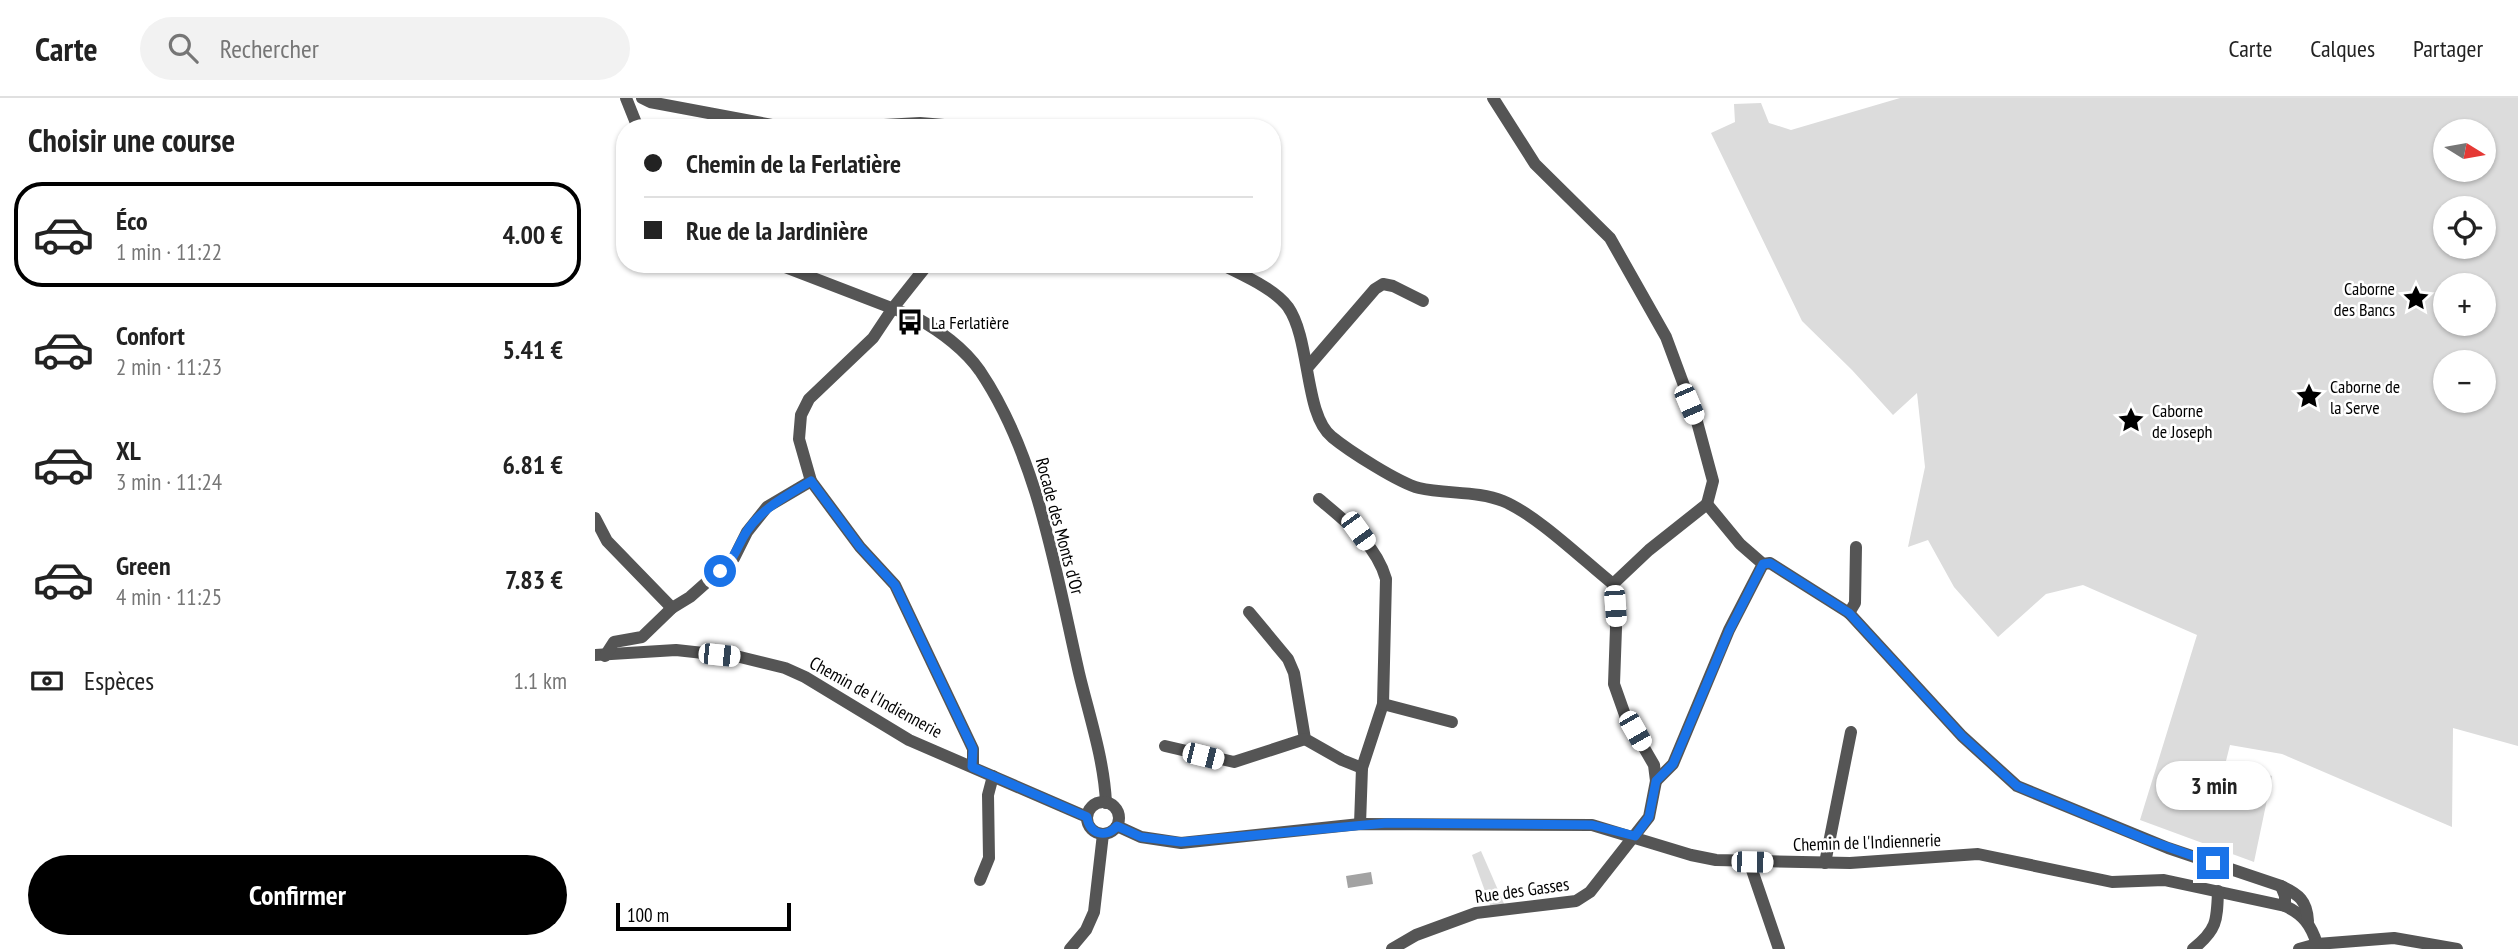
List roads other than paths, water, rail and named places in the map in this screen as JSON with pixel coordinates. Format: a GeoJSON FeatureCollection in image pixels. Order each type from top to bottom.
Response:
{"type":"FeatureCollection","features":[{"type":"Feature","properties":{"kind":"street"},"geometry":{"type":"LineString","coordinates":[[626,98],[634,119]]}},
{"type":"Feature","properties":{"kind":"street"},"geometry":{"type":"LineString","coordinates":[[642,98],[650,102],[740,119]]}},
{"type":"Feature","properties":{"kind":"street"},"geometry":{"type":"LineString","coordinates":[[1493,98],[1535,164],[1610,237],[1666,337],[1696,418],[1713,481],[1706,504],[1649,550],[1613,584]]}},
{"type":"Feature","properties":{"kind":"street","name":"Rocade des Monts d'Or"},"geometry":{"type":"LineString","coordinates":[[801,273],[893,308],[936,329],[964,351],[980,372],[1020,449],[1032,482],[1058,579],[1101,764],[1106,803]]}},
{"type":"Feature","properties":{"kind":"street"},"geometry":{"type":"LineString","coordinates":[[921,273],[873,338],[809,400],[801,415],[799,439],[811,481],[860,547],[895,585],[973,749],[972,767]]}},
{"type":"Feature","properties":{"kind":"street"},"geometry":{"type":"LineString","coordinates":[[1238,273],[1261,285],[1288,307],[1301,338],[1314,406],[1329,435],[1400,481],[1418,488],[1500,499],[1521,510],[1613,584],[1616,628],[1614,684],[1625,715],[1654,765],[1656,781]]}},
{"type":"Feature","properties":{"kind":"street"},"geometry":{"type":"LineString","coordinates":[[1307,368],[1375,289],[1383,284],[1423,301]]}},
{"type":"Feature","properties":{"kind":"street"},"geometry":{"type":"LineString","coordinates":[[600,656],[614,642],[642,637],[672,608],[690,597],[734,558],[747,532],[767,507],[811,481]]}},
{"type":"Feature","properties":{"kind":"street"},"geometry":{"type":"LineString","coordinates":[[1319,499],[1358,531],[1382,564],[1386,579],[1384,704],[1362,768],[1360,824]]}},
{"type":"Feature","properties":{"kind":"street"},"geometry":{"type":"LineString","coordinates":[[1706,504],[1740,544],[1763,564],[1770,563],[1849,613],[1962,736],[2017,786],[2168,848],[2281,886],[2303,900],[2317,944]]}},
{"type":"Feature","properties":{"kind":"street"},"geometry":{"type":"LineString","coordinates":[[595,519],[607,541],[672,608]]}},
{"type":"Feature","properties":{"kind":"street"},"geometry":{"type":"LineString","coordinates":[[1849,613],[1855,603],[1856,547]]}},
{"type":"Feature","properties":{"kind":"street"},"geometry":{"type":"LineString","coordinates":[[1656,781],[1673,764],[1729,631],[1763,564]]}},
{"type":"Feature","properties":{"kind":"street"},"geometry":{"type":"LineString","coordinates":[[1249,612],[1288,659],[1294,673],[1305,739]]}},
{"type":"Feature","properties":{"kind":"street","name":"Chemin de l'Indiennerie"},"geometry":{"type":"LineString","coordinates":[[600,656],[676,650],[740,657],[774,665],[805,677],[909,740],[1087,817]]}},
{"type":"Feature","properties":{"kind":"street"},"geometry":{"type":"LineString","coordinates":[[1384,704],[1452,722]]}},
{"type":"Feature","properties":{"kind":"street"},"geometry":{"type":"LineString","coordinates":[[1825,863],[1851,732]]}},
{"type":"Feature","properties":{"kind":"street"},"geometry":{"type":"LineString","coordinates":[[1164,747],[1234,762],[1305,739],[1362,768]]}},
{"type":"Feature","properties":{"kind":"street"},"geometry":{"type":"LineString","coordinates":[[980,880],[989,858],[988,795],[993,776]]}},
{"type":"Feature","properties":{"kind":"street","name":"Rue des Gasses"},"geometry":{"type":"LineString","coordinates":[[1392,949],[1416,935],[1476,913],[1576,901],[1590,892],[1649,817],[1656,781]]}},
{"type":"Feature","properties":{"kind":"street"},"geometry":{"type":"LineString","coordinates":[[1106,803],[1118,811],[1117,826],[1111,832],[1098,834],[1090,827],[1087,817],[1092,807],[1106,803]]}},
{"type":"Feature","properties":{"kind":"street","name":"Chemin de l'Indiennerie"},"geometry":{"type":"LineString","coordinates":[[1117,826],[1141,837],[1181,842],[1360,824],[1592,825],[1716,860],[1825,863],[1978,854],[2112,882],[2164,880],[2285,906]]}},
{"type":"Feature","properties":{"kind":"street"},"geometry":{"type":"LineString","coordinates":[[1070,949],[1086,930],[1094,912],[1103,834]]}},
{"type":"Feature","properties":{"kind":"street"},"geometry":{"type":"LineString","coordinates":[[1752,862],[1752,870],[1779,949]]}},
{"type":"Feature","properties":{"kind":"street"},"geometry":{"type":"LineString","coordinates":[[2281,886],[2285,895],[2285,906],[2299,912],[2308,922]]}},
{"type":"Feature","properties":{"kind":"street"},"geometry":{"type":"LineString","coordinates":[[2193,949],[2209,936],[2216,922],[2218,891]]}},
{"type":"Feature","properties":{"kind":"street"},"geometry":{"type":"LineString","coordinates":[[2299,949],[2317,944],[2394,938],[2456,949]]}},
{"type":"Feature","properties":{"kind":"place","name":"Caborne des Bancs"},"geometry":{"type":"Point","coordinates":[2416,298]}},
{"type":"Feature","properties":{"kind":"place","name":"La Ferlatière"},"geometry":{"type":"Point","coordinates":[910,322]}},
{"type":"Feature","properties":{"kind":"place","name":"Caborne de la Serve"},"geometry":{"type":"Point","coordinates":[2309,396]}},
{"type":"Feature","properties":{"kind":"place","name":"Caborne de Joseph"},"geometry":{"type":"Point","coordinates":[2131,420]}}]}
